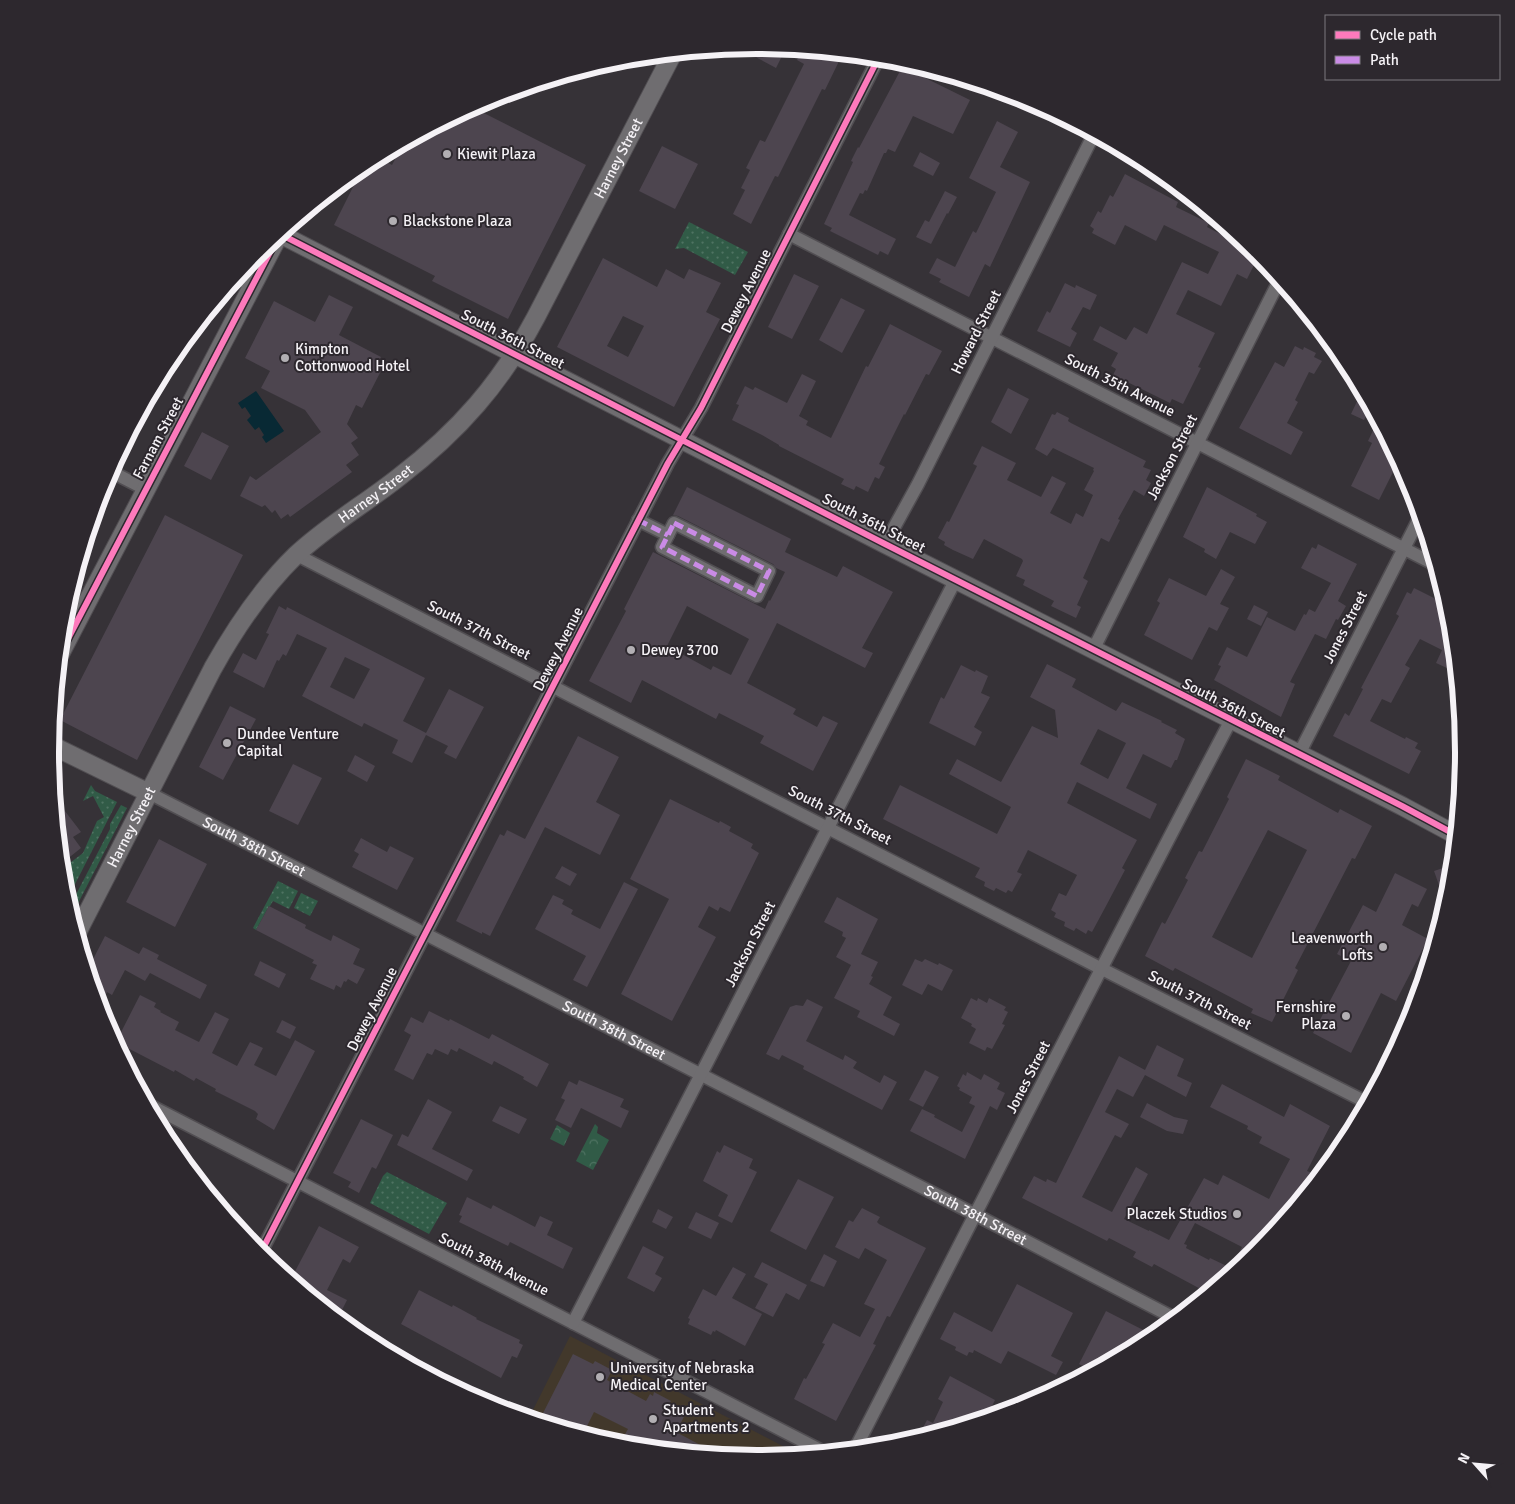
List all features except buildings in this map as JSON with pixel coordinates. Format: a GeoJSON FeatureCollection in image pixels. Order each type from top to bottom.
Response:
{"type":"FeatureCollection","features":[{"type":"Feature","properties":{"kind":"main road","name":"Harney Street"},"geometry":{"type":"LineString","coordinates":[[81,925],[213,668],[236,629],[263,591],[297,554],[333,524],[397,479],[433,450],[478,404],[516,354],[670,60]]}},
{"type":"Feature","properties":{"kind":"main road","name":"South 36th Street"},"geometry":{"type":"LineString","coordinates":[[286,237],[682,438],[885,544],[1451,832]]}},
{"type":"Feature","properties":{"kind":"main road","name":"Farnam Street"},"geometry":{"type":"LineString","coordinates":[[70,635],[145,489],[244,281]]}},
{"type":"Feature","properties":{"kind":"main road","name":"South 38th Street"},"geometry":{"type":"LineString","coordinates":[[59,749],[149,793]]}},
{"type":"Feature","properties":{"kind":"street","name":"Dewey Avenue"},"geometry":{"type":"LineString","coordinates":[[264,1246],[638,520],[682,438],[701,408],[875,64]]}},
{"type":"Feature","properties":{"kind":"street","name":"Howard Street"},"geometry":{"type":"LineString","coordinates":[[885,544],[918,484],[1091,139]]}},
{"type":"Feature","properties":{"kind":"street","name":"South 35th Avenue"},"geometry":{"type":"LineString","coordinates":[[790,234],[1429,561]]}},
{"type":"Feature","properties":{"kind":"street","name":"Jackson Street"},"geometry":{"type":"LineString","coordinates":[[1093,650],[1276,286]]}},
{"type":"Feature","properties":{"kind":"street"},"geometry":{"type":"LineString","coordinates":[[117,474],[145,489]]}},
{"type":"Feature","properties":{"kind":"street"},"geometry":{"type":"LineString","coordinates":[[638,520],[668,535]]}},
{"type":"Feature","properties":{"kind":"street"},"geometry":{"type":"LineString","coordinates":[[674,523],[769,571],[757,596],[662,547],[668,535],[674,523]]}},
{"type":"Feature","properties":{"kind":"street","name":"Jones Street"},"geometry":{"type":"LineString","coordinates":[[1299,754],[1417,523]]}},
{"type":"Feature","properties":{"kind":"street","name":"South 37th Street"},"geometry":{"type":"LineString","coordinates":[[297,554],[1100,968],[1362,1100]]}},
{"type":"Feature","properties":{"kind":"street","name":"Jackson Street"},"geometry":{"type":"LineString","coordinates":[[573,1324],[956,579]]}},
{"type":"Feature","properties":{"kind":"street","name":"Jones Street"},"geometry":{"type":"LineString","coordinates":[[858,1443],[976,1215],[1100,968],[1231,720]]}},
{"type":"Feature","properties":{"kind":"street","name":"South 38th Street"},"geometry":{"type":"LineString","coordinates":[[149,793],[701,1074],[1169,1316]]}},
{"type":"Feature","properties":{"kind":"street","name":"South 38th Avenue"},"geometry":{"type":"LineString","coordinates":[[159,1110],[815,1448]]}},
{"type":"Feature","properties":{"kind":"shaded area","name":"University of Nebraska Medical Center"},"geometry":{"type":"Polygon","coordinates":[[[570,1336],[789,1449],[712,1449],[666,1444],[621,1437],[532,1413],[570,1336]]]}},
{"type":"Feature","properties":{"kind":"green space"},"geometry":{"type":"Polygon","coordinates":[[[689,222],[748,252],[735,275],[684,248],[675,249],[689,222]]]}},
{"type":"Feature","properties":{"kind":"green space"},"geometry":{"type":"Polygon","coordinates":[[[91,785],[95,791],[117,802],[73,888],[69,864],[83,853],[97,821],[104,817],[93,796],[83,801],[91,785]]]}},
{"type":"Feature","properties":{"kind":"green space"},"geometry":{"type":"Polygon","coordinates":[[[121,805],[127,808],[77,905],[75,897],[110,829],[110,824],[121,805]]]}},
{"type":"Feature","properties":{"kind":"green space"},"geometry":{"type":"Polygon","coordinates":[[[278,881],[298,891],[289,909],[273,901],[256,930],[253,928],[278,881]]]}},
{"type":"Feature","properties":{"kind":"green space"},"geometry":{"type":"Polygon","coordinates":[[[301,893],[318,901],[310,916],[294,908],[301,893]]]}},
{"type":"Feature","properties":{"kind":"green space"},"geometry":{"type":"Polygon","coordinates":[[[595,1124],[598,1127],[597,1133],[609,1140],[593,1170],[576,1161],[595,1124]]]}},
{"type":"Feature","properties":{"kind":"green space"},"geometry":{"type":"Polygon","coordinates":[[[557,1125],[570,1133],[564,1146],[550,1139],[557,1125]]]}},
{"type":"Feature","properties":{"kind":"green space"},"geometry":{"type":"Polygon","coordinates":[[[387,1172],[447,1203],[429,1234],[370,1203],[383,1176],[387,1172]]]}},
{"type":"Feature","properties":{"kind":"water"},"geometry":{"type":"Polygon","coordinates":[[[256,391],[284,431],[266,443],[259,427],[255,430],[247,420],[251,416],[245,407],[242,409],[238,403],[256,391]]]}},
{"type":"Feature","properties":{"kind":"marked path"},"geometry":{"type":"LineString","coordinates":[[638,520],[668,535]]}},
{"type":"Feature","properties":{"kind":"marked path"},"geometry":{"type":"LineString","coordinates":[[674,523],[769,571],[757,596],[662,547],[674,523]]}},
{"type":"Feature","properties":{"kind":"cycle path"},"geometry":{"type":"LineString","coordinates":[[264,1246],[668,463],[701,408],[875,64]]}},
{"type":"Feature","properties":{"kind":"cycle path"},"geometry":{"type":"LineString","coordinates":[[286,237],[1451,832]]}},
{"type":"Feature","properties":{"kind":"cycle path"},"geometry":{"type":"LineString","coordinates":[[69,636],[270,253]]}},
{"type":"Feature","properties":{"kind":"place","name":"Kiewit Plaza"},"geometry":{"type":"Point","coordinates":[447,154]}},
{"type":"Feature","properties":{"kind":"place","name":"Blackstone Plaza"},"geometry":{"type":"Point","coordinates":[393,221]}},
{"type":"Feature","properties":{"kind":"place","name":"Kimpton Cottonwood Hotel"},"geometry":{"type":"Point","coordinates":[285,358]}},
{"type":"Feature","properties":{"kind":"place","name":"Dewey 3700"},"geometry":{"type":"Point","coordinates":[631,650]}},
{"type":"Feature","properties":{"kind":"place","name":"Dundee Venture Capital"},"geometry":{"type":"Point","coordinates":[227,743]}},
{"type":"Feature","properties":{"kind":"place","name":"Leavenworth Lofts"},"geometry":{"type":"Point","coordinates":[1383,947]}},
{"type":"Feature","properties":{"kind":"place","name":"Fernshire Plaza"},"geometry":{"type":"Point","coordinates":[1346,1016]}},
{"type":"Feature","properties":{"kind":"place","name":"Placzek Studios"},"geometry":{"type":"Point","coordinates":[1237,1214]}},
{"type":"Feature","properties":{"kind":"place","name":"University of Nebraska Medical Center"},"geometry":{"type":"Point","coordinates":[600,1377]}},
{"type":"Feature","properties":{"kind":"place","name":"Student Apartments 2"},"geometry":{"type":"Point","coordinates":[653,1419]}}]}
